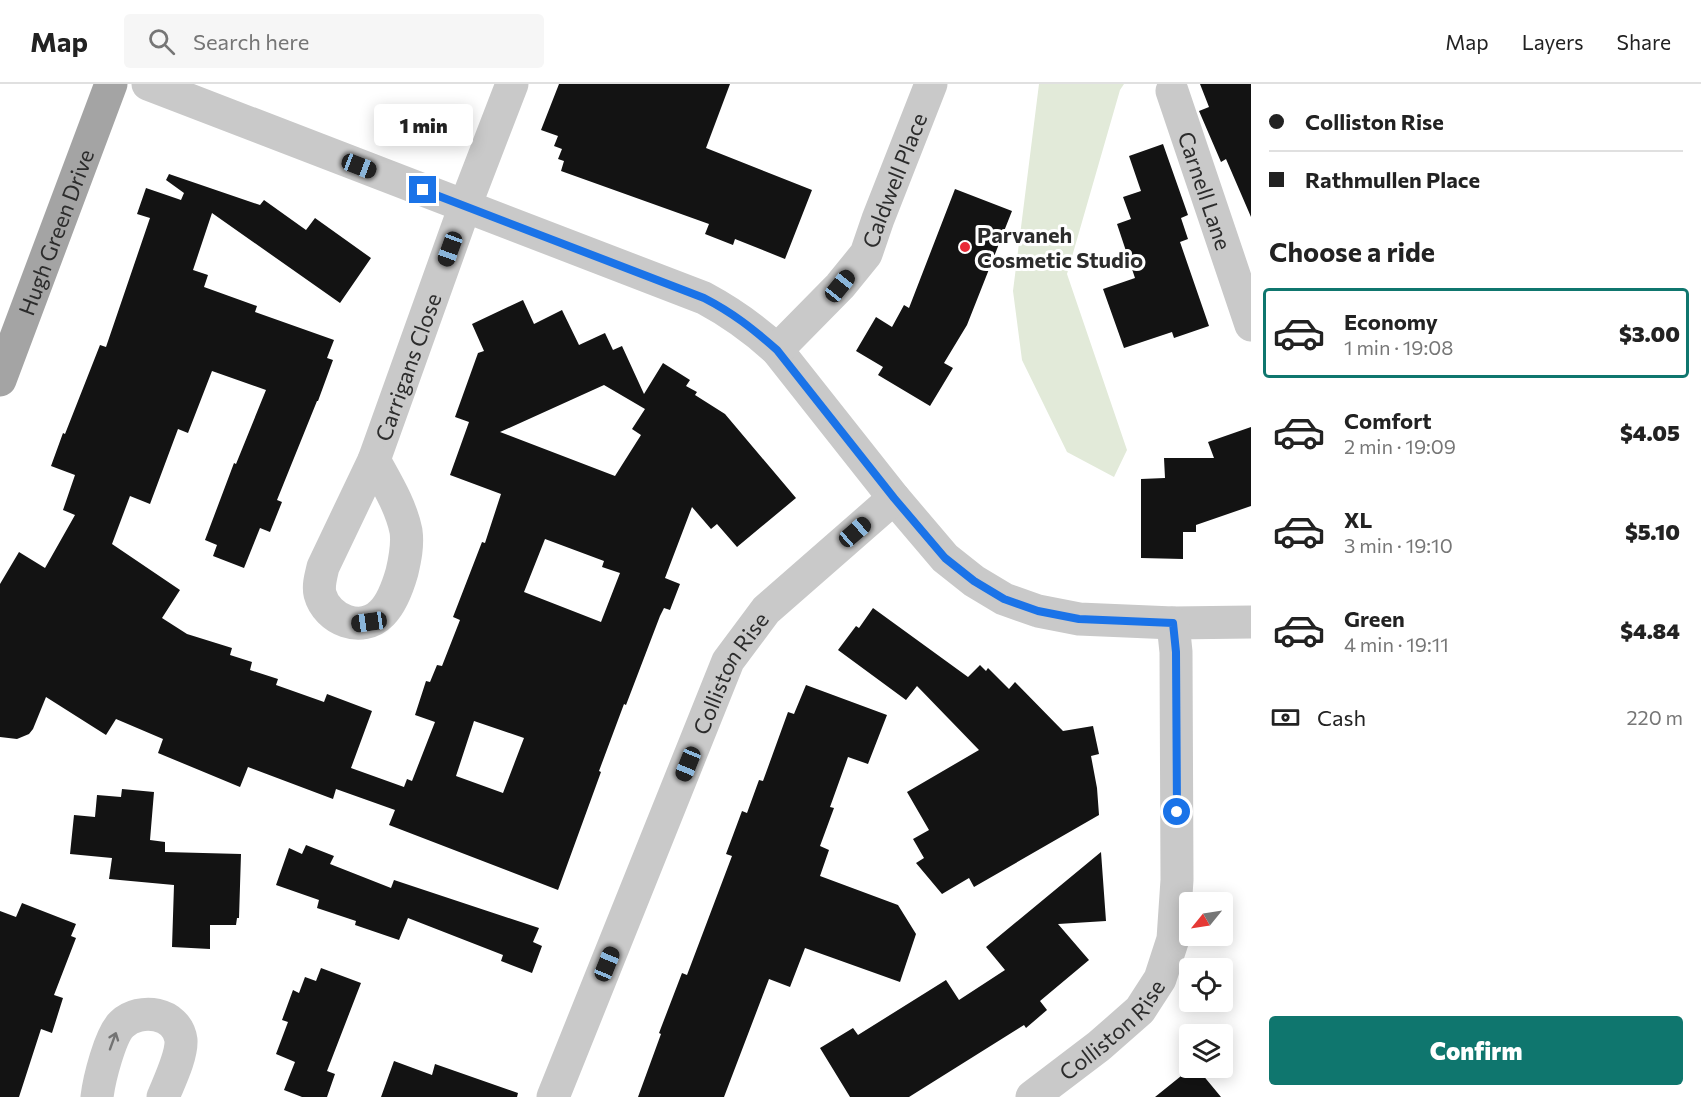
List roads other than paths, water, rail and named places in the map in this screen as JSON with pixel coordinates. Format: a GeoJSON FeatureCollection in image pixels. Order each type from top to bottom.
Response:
{"type":"FeatureCollection","features":[{"type":"Feature","properties":{"kind":"main road","name":"Hugh Green Drive"},"geometry":{"type":"LineString","coordinates":[[0,380],[111,84]]}},
{"type":"Feature","properties":{"kind":"street"},"geometry":{"type":"LineString","coordinates":[[148,84],[704,298],[728,311],[754,329],[777,350],[894,498],[945,558],[974,581],[1004,599],[1038,611],[1079,619],[1173,623],[1251,622]]}},
{"type":"Feature","properties":{"kind":"street","name":"Carrigans Close"},"geometry":{"type":"LineString","coordinates":[[374,460],[465,206],[512,84]]}},
{"type":"Feature","properties":{"kind":"street","name":"Caldwell Place"},"geometry":{"type":"LineString","coordinates":[[777,350],[840,286],[866,254],[931,84]]}},
{"type":"Feature","properties":{"kind":"street","name":"Carnell Lane"},"geometry":{"type":"LineString","coordinates":[[1172,91],[1251,324]]}},
{"type":"Feature","properties":{"kind":"street","name":"Colliston Rise"},"geometry":{"type":"LineString","coordinates":[[553,1097],[728,661],[766,610],[894,498]]}},
{"type":"Feature","properties":{"kind":"street","name":"Colliston Rise"},"geometry":{"type":"LineString","coordinates":[[1032,1097],[1099,1046],[1140,1010],[1160,979],[1173,939],[1177,856],[1176,652],[1173,623]]}},
{"type":"Feature","properties":{"kind":"street"},"geometry":{"type":"LineString","coordinates":[[97,1097],[99,1083],[115,1033],[123,1023],[134,1016],[145,1013],[158,1014],[169,1020],[177,1029],[181,1039],[180,1050],[163,1097]]}},
{"type":"Feature","properties":{"kind":"place","name":"Parvaneh Cosmetic Studio"},"geometry":{"type":"Point","coordinates":[965,247]}}]}
